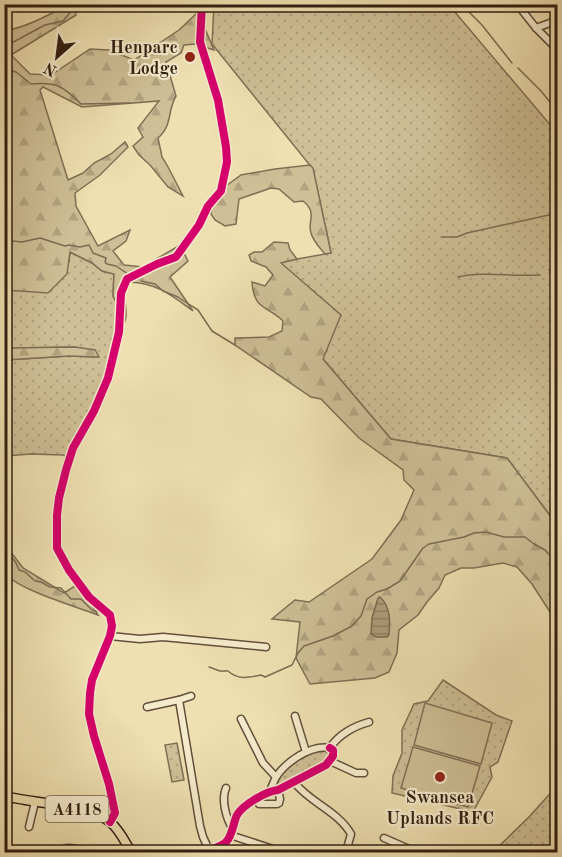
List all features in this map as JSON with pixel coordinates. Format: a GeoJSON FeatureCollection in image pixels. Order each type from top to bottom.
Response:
{"type":"FeatureCollection","features":[{"type":"Feature","properties":{"kind":"main road","name":"A4118"},"geometry":{"type":"LineString","coordinates":[[4,796],[80,810],[103,818],[119,831],[130,850]]}},
{"type":"Feature","properties":{"kind":"street"},"geometry":{"type":"LineString","coordinates":[[110,822],[115,813],[89,714],[92,680],[112,626],[110,615],[89,597],[69,570],[57,548],[57,515],[59,498],[73,448],[94,411],[108,378],[119,332],[122,293],[127,279],[176,257],[199,225],[208,206],[221,191],[227,162],[226,147],[218,100],[200,42],[202,4]]}},
{"type":"Feature","properties":{"kind":"street"},"geometry":{"type":"LineString","coordinates":[[517,4],[558,50]]}},
{"type":"Feature","properties":{"kind":"street"},"geometry":{"type":"LineString","coordinates":[[536,28],[558,20]]}},
{"type":"Feature","properties":{"kind":"street"},"geometry":{"type":"LineString","coordinates":[[110,636],[140,639],[163,637],[266,647]]}},
{"type":"Feature","properties":{"kind":"street"},"geometry":{"type":"LineString","coordinates":[[147,706],[191,696]]}},
{"type":"Feature","properties":{"kind":"street"},"geometry":{"type":"LineString","coordinates":[[179,700],[206,851],[224,844],[238,814],[244,807],[270,790],[276,777],[297,757],[317,747],[333,750],[330,761],[318,770],[278,790],[270,790]]}},
{"type":"Feature","properties":{"kind":"street"},"geometry":{"type":"LineString","coordinates":[[295,716],[306,752]]}},
{"type":"Feature","properties":{"kind":"street"},"geometry":{"type":"LineString","coordinates":[[241,719],[263,763],[276,777]]}},
{"type":"Feature","properties":{"kind":"street"},"geometry":{"type":"LineString","coordinates":[[330,748],[335,741],[348,732],[369,722]]}},
{"type":"Feature","properties":{"kind":"street"},"geometry":{"type":"LineString","coordinates":[[330,761],[356,773],[364,773]]}},
{"type":"Feature","properties":{"kind":"street"},"geometry":{"type":"LineString","coordinates":[[294,783],[346,826],[351,834],[346,852]]}},
{"type":"Feature","properties":{"kind":"street"},"geometry":{"type":"LineString","coordinates":[[226,788],[224,791],[225,806],[231,832]]}},
{"type":"Feature","properties":{"kind":"street"},"geometry":{"type":"LineString","coordinates":[[256,800],[259,804],[277,804],[280,801],[278,790]]}},
{"type":"Feature","properties":{"kind":"street"},"geometry":{"type":"LineString","coordinates":[[29,827],[35,802]]}},
{"type":"Feature","properties":{"kind":"street"},"geometry":{"type":"LineString","coordinates":[[231,832],[282,852]]}},
{"type":"Feature","properties":{"kind":"street"},"geometry":{"type":"LineString","coordinates":[[384,838],[416,852]]}},
{"type":"Feature","properties":{"kind":"street"},"geometry":{"type":"LineString","coordinates":[[56,852],[64,848],[71,848],[88,852]]}},
{"type":"Feature","properties":{"kind":"street"},"geometry":{"type":"LineString","coordinates":[[119,852],[130,850]]}},
{"type":"Feature","properties":{"kind":"green space"},"geometry":{"type":"Polygon","coordinates":[[[66,5],[75,5],[76,15],[11,55],[30,74],[51,75],[90,49],[109,50],[134,60],[179,30],[198,12],[214,50],[195,44],[184,45],[181,53],[166,62],[176,96],[166,128],[158,138],[162,157],[183,196],[168,187],[133,146],[143,137],[138,128],[159,101],[82,107],[43,87],[40,90],[68,180],[83,173],[125,142],[128,147],[100,175],[75,193],[76,206],[98,246],[130,230],[126,241],[113,251],[124,265],[143,267],[180,245],[188,261],[170,277],[193,311],[156,287],[129,282],[125,293],[126,316],[122,327],[119,307],[113,296],[114,274],[102,271],[70,252],[67,274],[48,293],[7,290],[11,306],[5,317],[5,31],[36,21],[66,5]]]}},
{"type":"Feature","properties":{"kind":"green space"},"geometry":{"type":"Polygon","coordinates":[[[214,5],[449,5],[557,133],[557,525],[507,458],[391,439],[323,359],[280,262],[331,253],[313,169],[212,44],[214,5]]]}},
{"type":"Feature","properties":{"kind":"green space"},"geometry":{"type":"Polygon","coordinates":[[[310,165],[313,168],[331,253],[325,254],[313,239],[310,229],[311,213],[307,205],[303,201],[294,202],[279,189],[271,188],[239,199],[236,224],[225,226],[215,220],[211,214],[211,205],[226,186],[241,175],[310,165]]]}},
{"type":"Feature","properties":{"kind":"green space"},"geometry":{"type":"Polygon","coordinates":[[[274,242],[288,243],[297,259],[281,263],[341,315],[323,359],[391,439],[507,458],[557,525],[557,623],[532,584],[517,567],[503,563],[461,568],[445,575],[439,588],[418,615],[399,630],[397,653],[389,672],[375,678],[310,684],[296,658],[300,622],[272,619],[295,600],[309,602],[372,559],[401,520],[414,490],[404,480],[403,470],[359,438],[321,399],[311,397],[235,345],[235,338],[269,337],[282,331],[283,321],[258,302],[253,291],[252,282],[265,286],[273,275],[266,267],[251,261],[249,255],[262,252],[274,242]]]}},
{"type":"Feature","properties":{"kind":"green space"},"geometry":{"type":"Polygon","coordinates":[[[70,252],[102,271],[114,274],[113,296],[119,307],[116,340],[104,384],[68,457],[31,454],[5,456],[5,360],[69,356],[98,357],[75,347],[5,347],[4,317],[11,306],[7,290],[69,262],[70,252]]]}},
{"type":"Feature","properties":{"kind":"green space"},"geometry":{"type":"Polygon","coordinates":[[[5,347],[75,347],[95,350],[99,357],[69,356],[5,360],[5,347]]]}},
{"type":"Feature","properties":{"kind":"green space"},"geometry":{"type":"Polygon","coordinates":[[[4,543],[23,568],[64,593],[78,584],[98,615],[49,598],[23,586],[5,574],[4,543]]]}},
{"type":"Feature","properties":{"kind":"green space"},"geometry":{"type":"Polygon","coordinates":[[[443,680],[496,715],[512,721],[498,762],[490,767],[492,777],[473,812],[392,793],[393,776],[402,753],[402,730],[414,704],[428,701],[443,680]]]}},
{"type":"Feature","properties":{"kind":"green space"},"geometry":{"type":"Polygon","coordinates":[[[425,703],[492,723],[481,764],[414,745],[425,703]]]}},
{"type":"Feature","properties":{"kind":"green space"},"geometry":{"type":"Polygon","coordinates":[[[177,743],[184,780],[172,782],[165,745],[177,743]]]}},
{"type":"Feature","properties":{"kind":"green space","name":"Swansea Uplands RFC"},"geometry":{"type":"Polygon","coordinates":[[[413,747],[480,766],[468,807],[401,788],[413,747]]]}},
{"type":"Feature","properties":{"kind":"green space"},"geometry":{"type":"Polygon","coordinates":[[[320,750],[329,754],[326,763],[275,787],[282,773],[293,763],[320,750]]]}},
{"type":"Feature","properties":{"kind":"green space"},"geometry":{"type":"Polygon","coordinates":[[[557,786],[557,852],[493,852],[529,817],[557,786]]]}},
{"type":"Feature","properties":{"kind":"shaded area"},"geometry":{"type":"Polygon","coordinates":[[[380,597],[389,615],[390,625],[387,637],[376,637],[371,634],[372,618],[380,597]]]}},
{"type":"Feature","properties":{"kind":"waterway"},"geometry":{"type":"LineString","coordinates":[[4,47],[45,25],[63,21],[77,4]]}},
{"type":"Feature","properties":{"kind":"waterway"},"geometry":{"type":"LineString","coordinates":[[461,4],[482,25],[512,63]]}},
{"type":"Feature","properties":{"kind":"waterway"},"geometry":{"type":"LineString","coordinates":[[518,68],[558,112]]}},
{"type":"Feature","properties":{"kind":"waterway"},"geometry":{"type":"LineString","coordinates":[[4,69],[16,72],[31,84],[59,86],[81,104],[130,103]]}},
{"type":"Feature","properties":{"kind":"waterway"},"geometry":{"type":"LineString","coordinates":[[442,237],[457,237],[558,213]]}},
{"type":"Feature","properties":{"kind":"waterway"},"geometry":{"type":"LineString","coordinates":[[4,240],[22,242],[40,238],[65,246],[89,245],[93,253],[106,258],[107,264],[116,266],[128,274]]}},
{"type":"Feature","properties":{"kind":"waterway"},"geometry":{"type":"LineString","coordinates":[[549,270],[558,261]]}},
{"type":"Feature","properties":{"kind":"waterway"},"geometry":{"type":"LineString","coordinates":[[458,277],[478,274],[540,275]]}},
{"type":"Feature","properties":{"kind":"waterway"},"geometry":{"type":"LineString","coordinates":[[141,281],[155,284],[163,291],[178,297],[198,310],[212,331],[235,345]]}},
{"type":"Feature","properties":{"kind":"waterway"},"geometry":{"type":"LineString","coordinates":[[209,667],[228,671],[239,677],[261,675],[265,677],[292,665],[304,646],[333,636],[352,626],[361,616],[367,599],[400,581],[423,548],[429,544],[486,532],[504,537],[525,537],[545,550],[553,559],[558,572]]}},
{"type":"Feature","properties":{"kind":"waterway"},"geometry":{"type":"LineString","coordinates":[[4,552],[8,552],[19,570],[35,581],[50,587],[61,588],[71,599],[81,599],[93,611],[103,612]]}},
{"type":"Feature","properties":{"kind":"cycle path"},"geometry":{"type":"LineString","coordinates":[[110,822],[115,813],[89,714],[92,680],[112,626],[110,615],[89,597],[69,570],[57,548],[57,515],[59,498],[73,448],[94,411],[108,378],[119,332],[121,293],[127,279],[176,257],[199,225],[208,206],[221,191],[227,162],[226,147],[218,100],[200,42],[202,4]]}},
{"type":"Feature","properties":{"kind":"cycle path"},"geometry":{"type":"LineString","coordinates":[[204,852],[226,842],[237,815],[249,803],[326,765],[333,756],[333,750],[330,748]]}},
{"type":"Feature","properties":{"kind":"place","name":"Henparc Lodge"},"geometry":{"type":"Point","coordinates":[190,57]}},
{"type":"Feature","properties":{"kind":"place","name":"Swansea Uplands RFC"},"geometry":{"type":"Point","coordinates":[440,777]}}]}
